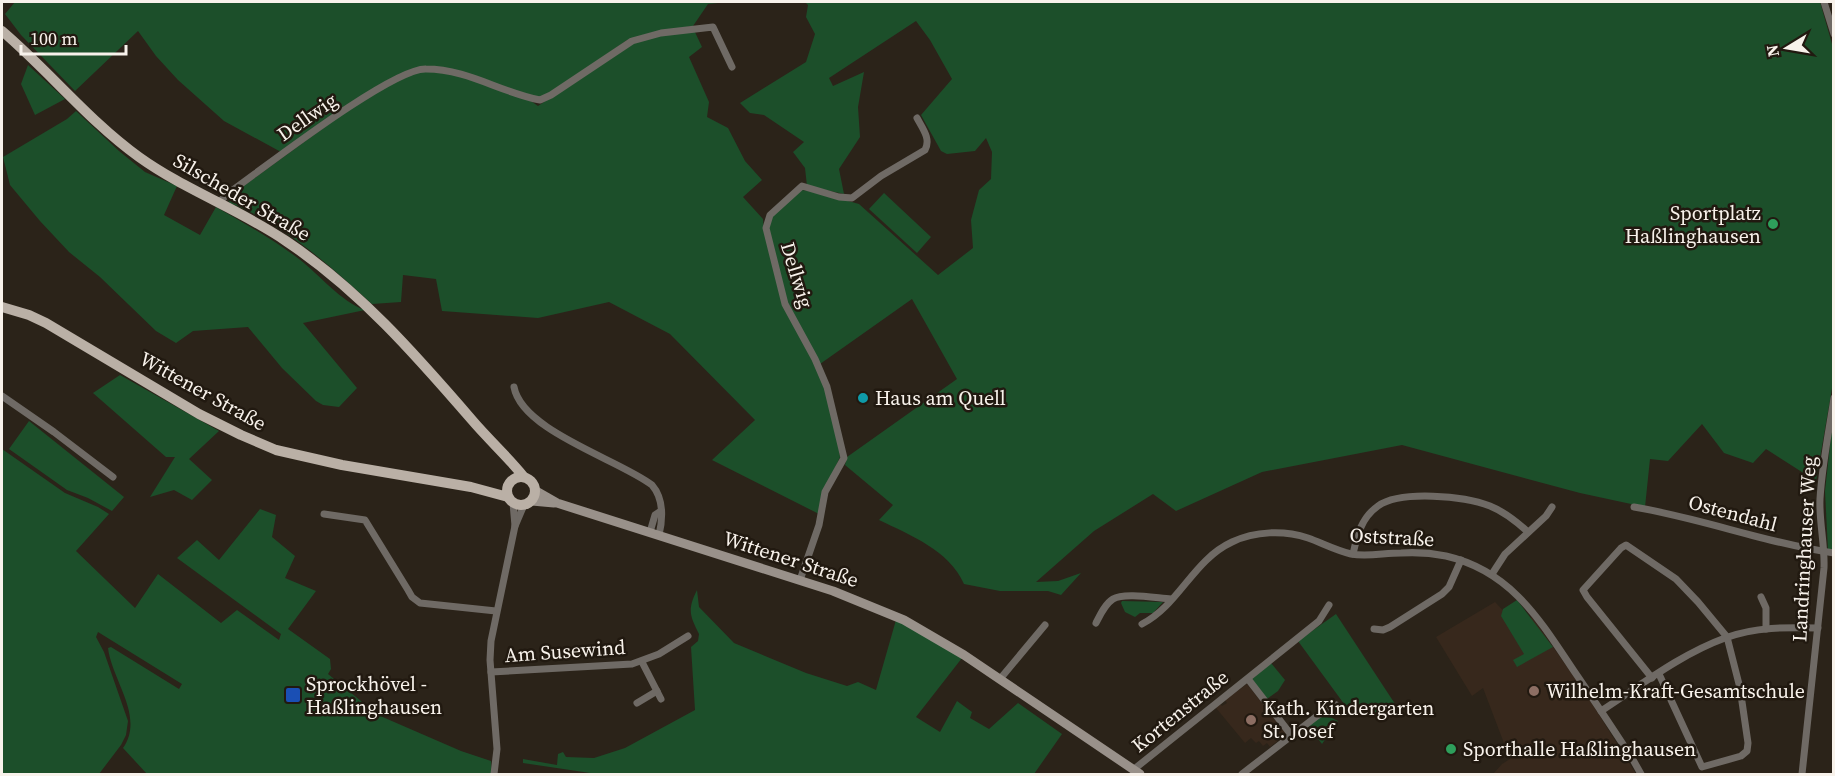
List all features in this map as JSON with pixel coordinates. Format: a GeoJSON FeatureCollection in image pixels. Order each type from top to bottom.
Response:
{"type":"FeatureCollection","features":[{"type":"Feature","properties":{"kind":"main road","name":"Silscheder Straße"},"geometry":{"type":"LineString","coordinates":[[2,31],[125,146],[159,171],[269,230],[299,250],[366,303],[396,333],[524,477]]}},
{"type":"Feature","properties":{"kind":"main road","name":"Wittener Straße"},"geometry":{"type":"LineString","coordinates":[[2,307],[46,323],[199,414],[276,450],[342,465],[471,486],[511,500]]}},
{"type":"Feature","properties":{"kind":"main road","name":"Silscheder Straße"},"geometry":{"type":"LineString","coordinates":[[504,456],[511,482]]}},
{"type":"Feature","properties":{"kind":"main road"},"geometry":{"type":"LineString","coordinates":[[524,477],[532,482],[531,499],[511,500],[507,490],[511,482],[524,477]]}},
{"type":"Feature","properties":{"kind":"main road","name":"Wittener Straße"},"geometry":{"type":"LineString","coordinates":[[471,486],[504,485],[511,482]]}},
{"type":"Feature","properties":{"kind":"main road","name":"Wittener Straße"},"geometry":{"type":"LineString","coordinates":[[531,499],[557,503],[655,533],[869,604],[913,624],[946,643],[1137,772]]}},
{"type":"Feature","properties":{"kind":"street"},"geometry":{"type":"LineString","coordinates":[[1824,2],[1833,34]]}},
{"type":"Feature","properties":{"kind":"street","name":"Dellwig"},"geometry":{"type":"LineString","coordinates":[[219,202],[348,109],[404,74],[424,69],[453,72],[540,100],[632,41],[661,33],[713,27],[732,67]]}},
{"type":"Feature","properties":{"kind":"street","name":"Dellwig"},"geometry":{"type":"LineString","coordinates":[[800,580],[819,525],[825,492],[844,458],[827,387],[783,296],[767,236],[767,221],[776,208],[802,186],[839,197],[852,198],[880,176],[925,150],[928,142],[917,118]]}},
{"type":"Feature","properties":{"kind":"street"},"geometry":{"type":"LineString","coordinates":[[514,387],[518,400],[558,434],[652,485],[659,494],[663,519],[655,533]]}},
{"type":"Feature","properties":{"kind":"street"},"geometry":{"type":"LineString","coordinates":[[2,396],[113,477]]}},
{"type":"Feature","properties":{"kind":"street","name":"Landringhauser Weg"},"geometry":{"type":"LineString","coordinates":[[1802,774],[1824,552],[1820,502],[1833,398]]}},
{"type":"Feature","properties":{"kind":"street"},"geometry":{"type":"LineString","coordinates":[[1353,554],[1360,528],[1372,511],[1384,502],[1409,496],[1477,502],[1504,513],[1528,532]]}},
{"type":"Feature","properties":{"kind":"street"},"geometry":{"type":"LineString","coordinates":[[514,526],[531,499]]}},
{"type":"Feature","properties":{"kind":"street"},"geometry":{"type":"LineString","coordinates":[[494,774],[497,749],[491,641],[514,526],[511,500]]}},
{"type":"Feature","properties":{"kind":"street"},"geometry":{"type":"LineString","coordinates":[[1492,574],[1505,554],[1546,516],[1552,507]]}},
{"type":"Feature","properties":{"kind":"street","name":"Ostendahl"},"geometry":{"type":"LineString","coordinates":[[1634,507],[1662,512],[1757,538],[1833,553]]}},
{"type":"Feature","properties":{"kind":"street"},"geometry":{"type":"LineString","coordinates":[[324,514],[365,520],[408,590],[420,603],[496,611]]}},
{"type":"Feature","properties":{"kind":"street","name":"Oststraße"},"geometry":{"type":"LineString","coordinates":[[1142,624],[1156,616],[1206,559],[1242,538],[1265,533],[1284,533],[1306,537],[1353,554],[1427,553],[1461,560],[1492,574],[1515,592],[1538,618],[1641,774]]}},
{"type":"Feature","properties":{"kind":"street"},"geometry":{"type":"LineString","coordinates":[[1626,544],[1676,579],[1727,637],[1740,688],[1748,751],[1741,756],[1701,767],[1655,676],[1583,590],[1626,544]]}},
{"type":"Feature","properties":{"kind":"street"},"geometry":{"type":"LineString","coordinates":[[1374,629],[1383,630],[1390,627],[1442,594],[1449,587],[1461,560]]}},
{"type":"Feature","properties":{"kind":"street"},"geometry":{"type":"LineString","coordinates":[[1096,623],[1109,603],[1116,598],[1126,596],[1170,600]]}},
{"type":"Feature","properties":{"kind":"street"},"geometry":{"type":"LineString","coordinates":[[1761,597],[1766,609],[1766,629]]}},
{"type":"Feature","properties":{"kind":"street","name":"Kortenstraße"},"geometry":{"type":"LineString","coordinates":[[1137,772],[1319,621],[1329,604]]}},
{"type":"Feature","properties":{"kind":"street"},"geometry":{"type":"LineString","coordinates":[[1000,679],[1045,626]]}},
{"type":"Feature","properties":{"kind":"street"},"geometry":{"type":"LineString","coordinates":[[1601,711],[1697,650],[1727,637],[1766,629],[1818,628]]}},
{"type":"Feature","properties":{"kind":"street","name":"Am Susewind"},"geometry":{"type":"LineString","coordinates":[[491,672],[642,662],[688,636]]}},
{"type":"Feature","properties":{"kind":"street","name":"Am Susewind"},"geometry":{"type":"LineString","coordinates":[[642,662],[661,699]]}},
{"type":"Feature","properties":{"kind":"street","name":"Kortenstraße"},"geometry":{"type":"LineString","coordinates":[[1248,679],[1292,736]]}},
{"type":"Feature","properties":{"kind":"street"},"geometry":{"type":"LineString","coordinates":[[637,703],[657,691]]}},
{"type":"Feature","properties":{"kind":"street"},"geometry":{"type":"LineString","coordinates":[[1242,774],[1317,716],[1336,705]]}},
{"type":"Feature","properties":{"kind":"shaded area","name":"Wilhelm-Kraft-Gesamtschule"},"geometry":{"type":"Polygon","coordinates":[[[1495,602],[1518,626],[1532,617],[1586,694],[1636,774],[1493,774],[1510,759],[1483,688],[1472,696],[1436,637],[1495,602]]]}},
{"type":"Feature","properties":{"kind":"shaded area","name":"Kath. Kindergarten St. Josef"},"geometry":{"type":"Polygon","coordinates":[[[1247,684],[1285,732],[1285,735],[1270,747],[1267,743],[1263,746],[1259,741],[1256,743],[1251,738],[1245,743],[1216,708],[1220,704],[1222,706],[1227,703],[1225,700],[1247,684]]]}},
{"type":"Feature","properties":{"kind":"green space"},"geometry":{"type":"Polygon","coordinates":[[[15,2],[728,2],[708,4],[693,26],[650,33],[627,40],[551,94],[534,98],[518,92],[538,106],[634,42],[694,30],[702,47],[689,57],[709,102],[707,117],[728,128],[745,161],[762,180],[743,197],[763,219],[764,231],[786,309],[812,357],[826,392],[840,457],[823,494],[819,514],[712,460],[755,420],[670,334],[609,302],[538,318],[442,311],[436,279],[403,275],[401,302],[372,304],[306,247],[250,212],[230,203],[227,198],[329,124],[325,122],[281,152],[224,121],[178,80],[156,56],[138,31],[75,91],[21,35],[5,14],[15,2]]]}},
{"type":"Feature","properties":{"kind":"green space"},"geometry":{"type":"Polygon","coordinates":[[[805,2],[1820,2],[1834,51],[1834,377],[1816,481],[1766,449],[1753,463],[1724,453],[1702,424],[1668,461],[1650,459],[1645,507],[1580,493],[1402,445],[1262,472],[1176,511],[1153,494],[1094,531],[1036,582],[1058,581],[1081,573],[1061,595],[1048,591],[1000,591],[964,584],[949,562],[939,553],[916,538],[879,520],[893,505],[845,465],[847,457],[957,379],[912,299],[820,364],[787,306],[767,221],[800,190],[859,204],[938,275],[973,248],[971,220],[979,190],[991,179],[992,152],[986,138],[975,151],[947,154],[941,151],[921,115],[952,79],[930,40],[916,21],[829,78],[833,86],[864,72],[858,107],[860,137],[839,169],[844,194],[807,186],[805,168],[793,152],[804,142],[764,115],[750,113],[740,103],[806,62],[815,34],[806,17],[808,5],[805,2]]]}},
{"type":"Feature","properties":{"kind":"green space"},"geometry":{"type":"Polygon","coordinates":[[[28,65],[65,99],[35,115],[21,84],[28,65]]]}},
{"type":"Feature","properties":{"kind":"green space"},"geometry":{"type":"Polygon","coordinates":[[[76,111],[145,172],[177,186],[164,215],[200,235],[216,207],[289,252],[347,301],[365,310],[303,323],[357,388],[339,407],[323,405],[316,401],[282,368],[248,327],[193,331],[176,343],[156,331],[100,277],[69,252],[40,221],[10,185],[3,157],[67,119],[76,111]]]}},
{"type":"Feature","properties":{"kind":"green space"},"geometry":{"type":"Polygon","coordinates":[[[884,193],[931,237],[917,253],[869,209],[884,193]]]}},
{"type":"Feature","properties":{"kind":"green space"},"geometry":{"type":"Polygon","coordinates":[[[120,375],[219,431],[189,459],[212,480],[192,500],[174,490],[150,497],[175,457],[166,457],[93,393],[120,375]]]}},
{"type":"Feature","properties":{"kind":"green space"},"geometry":{"type":"Polygon","coordinates":[[[1833,418],[1833,551],[1828,550],[1825,491],[1833,418]]]}},
{"type":"Feature","properties":{"kind":"green space"},"geometry":{"type":"Polygon","coordinates":[[[29,421],[124,497],[112,511],[67,490],[9,449],[29,421]]]}},
{"type":"Feature","properties":{"kind":"green space"},"geometry":{"type":"Polygon","coordinates":[[[2,449],[65,493],[109,514],[76,551],[135,608],[158,574],[221,623],[237,610],[279,640],[281,634],[177,558],[197,540],[219,560],[260,509],[276,515],[272,537],[295,556],[285,578],[316,591],[288,629],[330,659],[331,669],[328,674],[378,715],[461,751],[491,761],[492,774],[147,774],[123,748],[129,736],[129,711],[108,648],[111,647],[179,689],[182,684],[98,632],[96,637],[104,652],[128,721],[126,735],[121,745],[99,774],[2,774],[2,449]]]}},
{"type":"Feature","properties":{"kind":"green space"},"geometry":{"type":"Polygon","coordinates":[[[697,590],[699,607],[734,643],[806,673],[847,686],[858,682],[876,690],[896,620],[962,658],[916,717],[940,732],[957,701],[972,712],[970,718],[989,729],[1018,703],[1062,734],[1034,774],[597,774],[523,763],[523,759],[557,765],[558,754],[563,752],[566,757],[594,758],[625,748],[695,710],[691,647],[698,641],[699,634],[691,608],[697,590]]]}},
{"type":"Feature","properties":{"kind":"green space"},"geometry":{"type":"Polygon","coordinates":[[[1517,600],[1553,647],[1517,667],[1513,660],[1524,654],[1501,616],[1503,609],[1517,600]]]}},
{"type":"Feature","properties":{"kind":"green space"},"geometry":{"type":"Polygon","coordinates":[[[1122,601],[1163,602],[1153,613],[1140,613],[1135,617],[1125,612],[1122,601]]]}},
{"type":"Feature","properties":{"kind":"green space"},"geometry":{"type":"Polygon","coordinates":[[[1336,614],[1399,710],[1387,718],[1353,710],[1350,712],[1298,641],[1336,614]]]}},
{"type":"Feature","properties":{"kind":"green space"},"geometry":{"type":"Polygon","coordinates":[[[1271,663],[1285,680],[1278,691],[1267,699],[1252,679],[1271,663]]]}},
{"type":"Feature","properties":{"kind":"green space"},"geometry":{"type":"Polygon","coordinates":[[[1324,714],[1338,721],[1322,744],[1308,726],[1324,714]]]}},
{"type":"Feature","properties":{"kind":"place","name":"Sportplatz Haßlinghausen"},"geometry":{"type":"Point","coordinates":[1773,224]}},
{"type":"Feature","properties":{"kind":"place","name":"Haus am Quell"},"geometry":{"type":"Point","coordinates":[863,398]}},
{"type":"Feature","properties":{"kind":"place","name":"Wilhelm-Kraft-Gesamtschule"},"geometry":{"type":"Point","coordinates":[1534,691]}},
{"type":"Feature","properties":{"kind":"place","name":"Sprockhövel - Haßlinghausen"},"geometry":{"type":"Point","coordinates":[293,695]}},
{"type":"Feature","properties":{"kind":"place","name":"Kath. Kindergarten St. Josef"},"geometry":{"type":"Point","coordinates":[1251,720]}},
{"type":"Feature","properties":{"kind":"place","name":"Sporthalle Haßlinghausen"},"geometry":{"type":"Point","coordinates":[1451,749]}}]}
